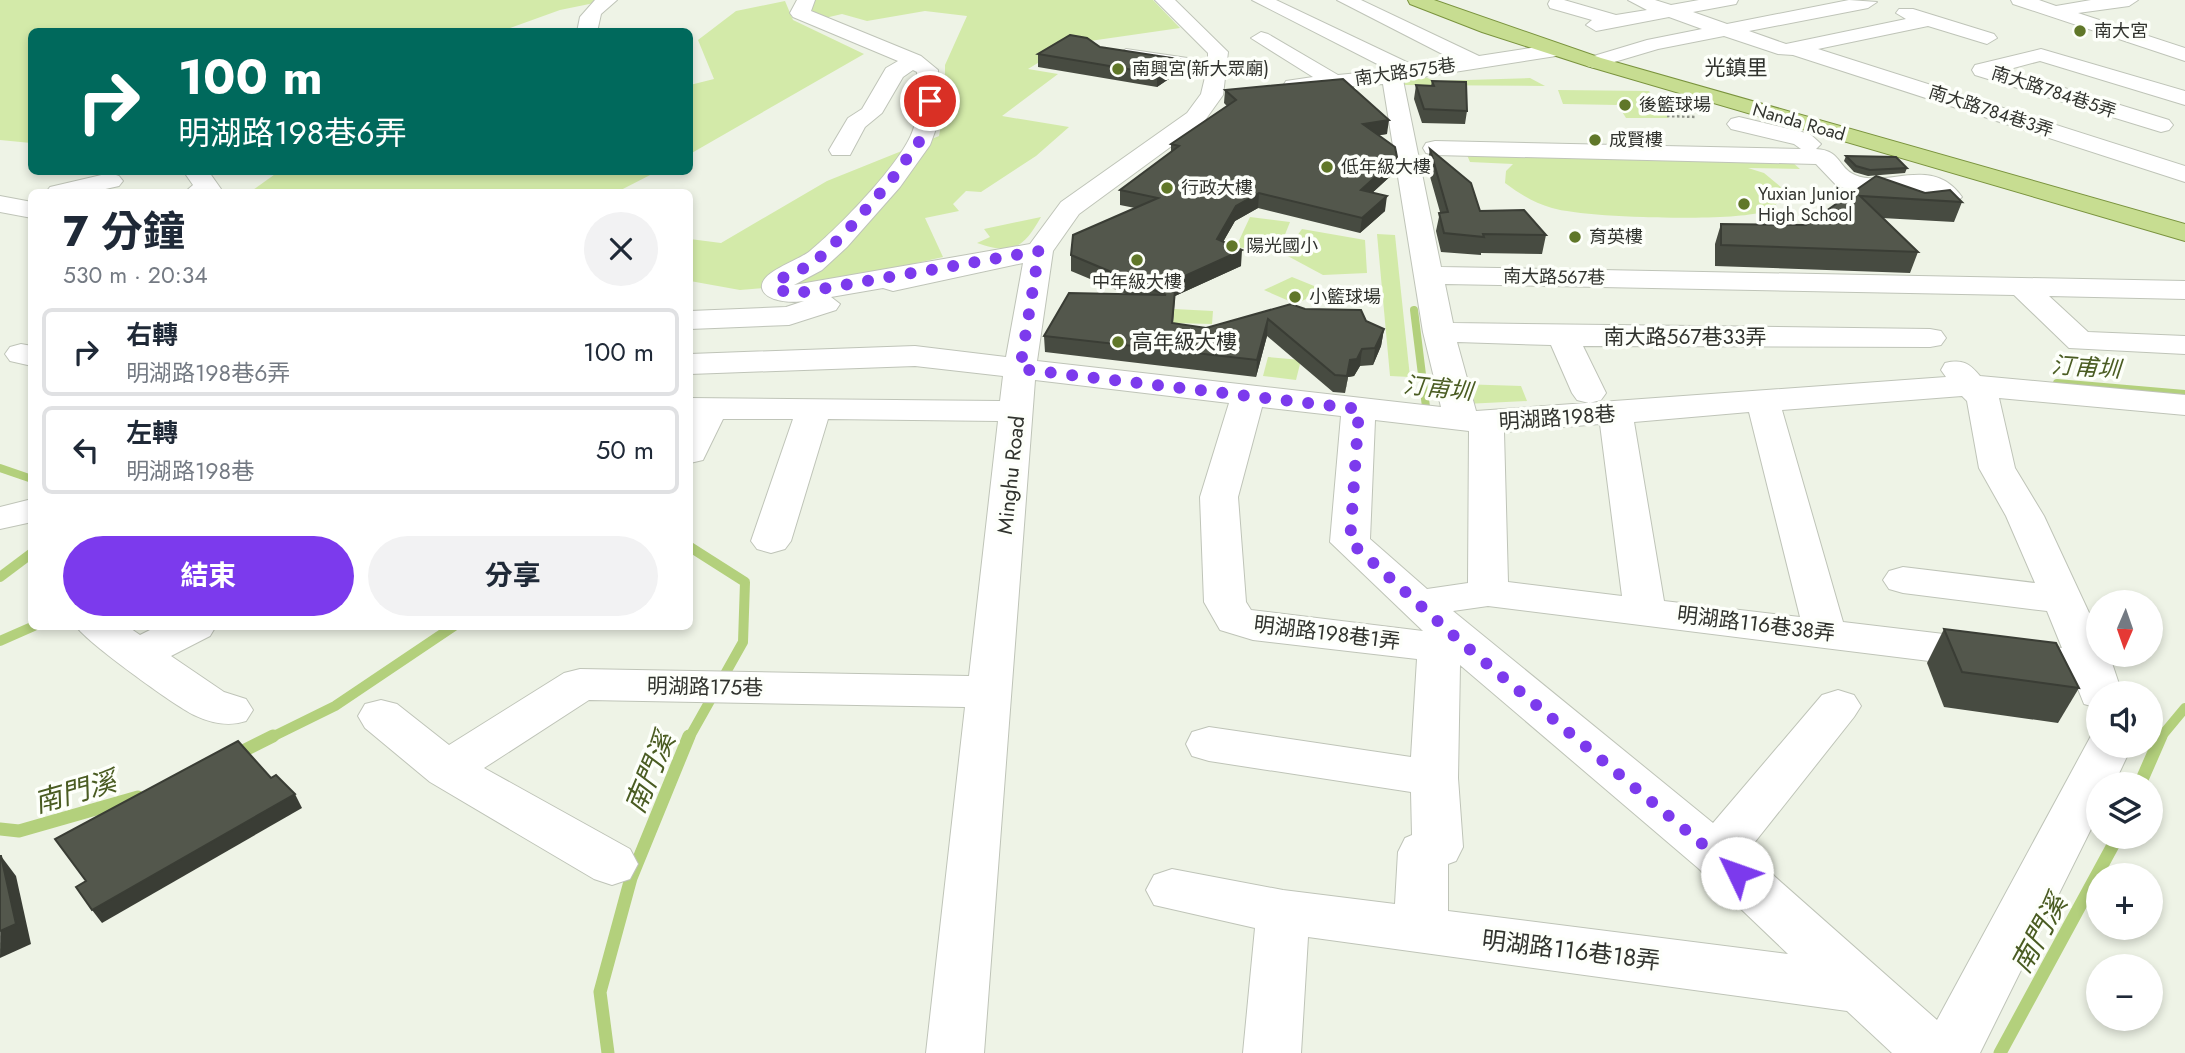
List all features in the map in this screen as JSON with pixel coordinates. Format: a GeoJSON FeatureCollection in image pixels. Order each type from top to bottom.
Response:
{"type":"FeatureCollection","features":[{"type":"Feature","properties":{"kind":"main road","name":"Nanda Road"},"geometry":{"type":"LineString","coordinates":[[1417,0],[1594,62],[2185,233]]}},
{"type":"Feature","properties":{"kind":"street"},"geometry":{"type":"LineString","coordinates":[[587,28],[591,13],[608,0]]}},
{"type":"Feature","properties":{"kind":"street"},"geometry":{"type":"LineString","coordinates":[[1261,0],[1400,74],[1394,84],[1439,332],[1468,414],[1488,593]]}},
{"type":"Feature","properties":{"kind":"street"},"geometry":{"type":"LineString","coordinates":[[1346,0],[1476,62]]}},
{"type":"Feature","properties":{"kind":"street"},"geometry":{"type":"LineString","coordinates":[[1637,0],[1785,51],[1929,10]]}},
{"type":"Feature","properties":{"kind":"street"},"geometry":{"type":"LineString","coordinates":[[1557,4],[1605,23],[1729,0]]}},
{"type":"Feature","properties":{"kind":"street"},"geometry":{"type":"LineString","coordinates":[[2020,0],[2185,55]]}},
{"type":"Feature","properties":{"kind":"street"},"geometry":{"type":"LineString","coordinates":[[1594,62],[1654,44],[1865,1],[1889,8],[1929,10],[1954,28],[1995,24],[2049,9],[2129,0]]}},
{"type":"Feature","properties":{"kind":"street"},"geometry":{"type":"LineString","coordinates":[[1101,51],[1218,69],[1218,52],[1172,1]]}},
{"type":"Feature","properties":{"kind":"street"},"geometry":{"type":"LineString","coordinates":[[811,6],[914,60],[927,70],[930,101],[924,135],[847,231],[813,264],[778,280],[777,289],[792,294],[1039,251]]}},
{"type":"Feature","properties":{"kind":"street"},"geometry":{"type":"LineString","coordinates":[[2126,36],[2173,29]]}},
{"type":"Feature","properties":{"kind":"street"},"geometry":{"type":"LineString","coordinates":[[1261,38],[1329,78]]}},
{"type":"Feature","properties":{"kind":"street","name":"南大路784巷3弄"},"geometry":{"type":"LineString","coordinates":[[1796,49],[2185,174]]}},
{"type":"Feature","properties":{"kind":"street","name":"南大路575巷"},"geometry":{"type":"LineString","coordinates":[[1267,89],[1400,74],[1556,50]]}},
{"type":"Feature","properties":{"kind":"street","name":"南大路784巷5弄"},"geometry":{"type":"LineString","coordinates":[[2161,125],[1983,70],[2041,55],[2185,98]]}},
{"type":"Feature","properties":{"kind":"street"},"geometry":{"type":"LineString","coordinates":[[841,150],[856,123],[871,113],[894,73],[914,60]]}},
{"type":"Feature","properties":{"kind":"street","name":"Minghu Road"},"geometry":{"type":"LineString","coordinates":[[955,1053],[1020,378],[1039,251],[1070,208],[1195,118],[1212,95],[1218,69]]}},
{"type":"Feature","properties":{"kind":"street"},"geometry":{"type":"LineString","coordinates":[[1212,95],[1239,92]]}},
{"type":"Feature","properties":{"kind":"street"},"geometry":{"type":"LineString","coordinates":[[1739,124],[1802,139],[1847,182],[1889,187],[1894,182],[1907,181],[1933,185],[1962,169]]}},
{"type":"Feature","properties":{"kind":"street"},"geometry":{"type":"LineString","coordinates":[[1435,148],[1817,151],[1847,135]]}},
{"type":"Feature","properties":{"kind":"street"},"geometry":{"type":"LineString","coordinates":[[73,189],[110,181]]}},
{"type":"Feature","properties":{"kind":"street"},"geometry":{"type":"LineString","coordinates":[[693,320],[789,316],[918,274]]}},
{"type":"Feature","properties":{"kind":"street","name":"南大路567巷"},"geometry":{"type":"LineString","coordinates":[[1429,275],[2185,290]]}},
{"type":"Feature","properties":{"kind":"street"},"geometry":{"type":"LineString","coordinates":[[1883,283],[1983,399],[1997,468],[2025,516],[2096,680]]}},
{"type":"Feature","properties":{"kind":"street"},"geometry":{"type":"LineString","coordinates":[[2021,286],[2080,341],[2185,345]]}},
{"type":"Feature","properties":{"kind":"street","name":"南大路567巷33弄"},"geometry":{"type":"LineString","coordinates":[[1439,332],[1563,336],[1930,338]]}},
{"type":"Feature","properties":{"kind":"street"},"geometry":{"type":"LineString","coordinates":[[1563,336],[1602,403],[1645,610]]}},
{"type":"Feature","properties":{"kind":"street"},"geometry":{"type":"LineString","coordinates":[[693,364],[915,356],[1020,378]]}},
{"type":"Feature","properties":{"kind":"street"},"geometry":{"type":"LineString","coordinates":[[693,438],[700,407],[814,408],[1020,378]]}},
{"type":"Feature","properties":{"kind":"street","name":"明湖路198巷"},"geometry":{"type":"LineString","coordinates":[[1020,378],[1248,396],[1359,409],[1468,414],[1602,403],[1763,401],[1970,385],[2185,405]]}},
{"type":"Feature","properties":{"kind":"street","name":"明湖路198巷1弄"},"geometry":{"type":"LineString","coordinates":[[1248,396],[1219,497],[1225,602],[1235,620],[1252,626],[1451,645]]}},
{"type":"Feature","properties":{"kind":"street"},"geometry":{"type":"LineString","coordinates":[[1763,401],[1825,632]]}},
{"type":"Feature","properties":{"kind":"street"},"geometry":{"type":"LineString","coordinates":[[771,541],[814,408]]}},
{"type":"Feature","properties":{"kind":"street"},"geometry":{"type":"LineString","coordinates":[[1359,409],[1350,542],[1420,603],[1451,645],[1716,855],[1932,1053]]}},
{"type":"Feature","properties":{"kind":"street"},"geometry":{"type":"LineString","coordinates":[[1903,580],[2063,600]]}},
{"type":"Feature","properties":{"kind":"street","name":"明湖路116巷38弄"},"geometry":{"type":"LineString","coordinates":[[1420,603],[1488,593],[1645,610],[1825,632],[2096,680]]}},
{"type":"Feature","properties":{"kind":"street"},"geometry":{"type":"LineString","coordinates":[[102,630],[208,703],[230,710]]}},
{"type":"Feature","properties":{"kind":"street"},"geometry":{"type":"LineString","coordinates":[[136,655],[187,630]]}},
{"type":"Feature","properties":{"kind":"street"},"geometry":{"type":"LineString","coordinates":[[1421,930],[1423,852],[1438,847],[1434,778],[1451,645]]}},
{"type":"Feature","properties":{"kind":"street","name":"明湖路175巷"},"geometry":{"type":"LineString","coordinates":[[447,769],[580,684],[988,692]]}},
{"type":"Feature","properties":{"kind":"street"},"geometry":{"type":"LineString","coordinates":[[1716,855],[1838,706]]}},
{"type":"Feature","properties":{"kind":"street"},"geometry":{"type":"LineString","coordinates":[[381,716],[447,769],[612,864]]}},
{"type":"Feature","properties":{"kind":"street"},"geometry":{"type":"LineString","coordinates":[[1209,744],[1434,778]]}},
{"type":"Feature","properties":{"kind":"street"},"geometry":{"type":"LineString","coordinates":[[1950,1053],[2103,758]]}},
{"type":"Feature","properties":{"kind":"street","name":"明湖路116巷18弄"},"geometry":{"type":"LineString","coordinates":[[1172,890],[1283,912],[1860,988]]}},
{"type":"Feature","properties":{"kind":"street"},"geometry":{"type":"LineString","coordinates":[[1272,1053],[1283,912]]}},
{"type":"Feature","properties":{"kind":"green space"},"geometry":{"type":"Polygon","coordinates":[[[0,0],[609,0],[560,10],[510,28],[28,28],[28,143],[0,140],[0,0]]]}},
{"type":"Feature","properties":{"kind":"green space"},"geometry":{"type":"Polygon","coordinates":[[[814,0],[1153,0],[1180,28],[1069,44],[1028,69],[1058,74],[1002,116],[1069,127],[1036,156],[981,192],[966,191],[953,204],[959,211],[925,218],[943,257],[834,282],[740,290],[693,282],[693,239],[721,243],[827,181],[939,136],[945,103],[945,65],[967,16],[925,11],[867,21],[842,14],[825,18],[810,12],[814,0]]]}},
{"type":"Feature","properties":{"kind":"green space"},"geometry":{"type":"Polygon","coordinates":[[[785,1],[793,20],[864,54],[693,152],[693,84],[714,79],[698,40],[736,11],[785,1]]]}},
{"type":"Feature","properties":{"kind":"green space"},"geometry":{"type":"Polygon","coordinates":[[[1419,74],[1434,81],[1530,78],[1545,86],[1404,85],[1403,80],[1419,74]]]}},
{"type":"Feature","properties":{"kind":"green space","name":"後籃球場"},"geometry":{"type":"Polygon","coordinates":[[[1558,90],[1649,91],[1669,118],[1626,118],[1618,105],[1563,104],[1558,90]]]}},
{"type":"Feature","properties":{"kind":"green space"},"geometry":{"type":"Polygon","coordinates":[[[1467,155],[1792,162],[1800,169],[1748,168],[1764,173],[1782,188],[1780,201],[1762,212],[1690,218],[1625,216],[1569,211],[1539,204],[1505,183],[1506,171],[1513,164],[1470,162],[1467,155]]]}},
{"type":"Feature","properties":{"kind":"green space"},"geometry":{"type":"Polygon","coordinates":[[[274,175],[650,175],[623,189],[254,189],[274,175]]]}},
{"type":"Feature","properties":{"kind":"green space"},"geometry":{"type":"Polygon","coordinates":[[[1041,217],[1028,236],[1015,246],[999,248],[977,243],[990,237],[984,229],[1041,217]]]}},
{"type":"Feature","properties":{"kind":"green space"},"geometry":{"type":"Polygon","coordinates":[[[1250,217],[1290,222],[1278,252],[1236,247],[1250,217]]]}},
{"type":"Feature","properties":{"kind":"green space"},"geometry":{"type":"Polygon","coordinates":[[[1302,229],[1365,240],[1367,273],[1323,275],[1284,254],[1302,229]]]}},
{"type":"Feature","properties":{"kind":"green space"},"geometry":{"type":"Polygon","coordinates":[[[1377,234],[1395,235],[1410,377],[1390,376],[1377,234]]]}},
{"type":"Feature","properties":{"kind":"green space","name":"小籃球場"},"geometry":{"type":"Polygon","coordinates":[[[1292,277],[1324,290],[1296,304],[1264,290],[1292,277]]]}},
{"type":"Feature","properties":{"kind":"green space"},"geometry":{"type":"Polygon","coordinates":[[[1174,309],[1213,311],[1212,324],[1173,323],[1174,309]]]}},
{"type":"Feature","properties":{"kind":"green space"},"geometry":{"type":"Polygon","coordinates":[[[1268,357],[1301,360],[1296,380],[1263,376],[1268,357]]]}},
{"type":"Feature","properties":{"kind":"green space"},"geometry":{"type":"Polygon","coordinates":[[[1459,384],[1521,386],[1527,401],[1465,404],[1459,384]]]}},
{"type":"Feature","properties":{"kind":"building"},"geometry":{"type":"Polygon","coordinates":[[[1070,35],[1087,38],[1100,47],[1179,59],[1157,74],[1038,54],[1070,35]]]}},
{"type":"Feature","properties":{"kind":"building"},"geometry":{"type":"Polygon","coordinates":[[[1343,79],[1389,120],[1363,124],[1395,147],[1397,157],[1361,190],[1387,196],[1362,218],[1259,193],[1236,206],[1217,239],[1242,250],[1176,280],[1172,323],[1206,328],[1291,304],[1305,309],[1361,310],[1366,321],[1384,329],[1375,348],[1362,349],[1357,359],[1350,360],[1347,376],[1335,375],[1268,319],[1257,360],[1044,336],[1069,293],[1166,295],[1071,255],[1073,235],[1158,198],[1120,190],[1179,146],[1171,144],[1236,100],[1225,90],[1343,79]]]}},
{"type":"Feature","properties":{"kind":"building"},"geometry":{"type":"Polygon","coordinates":[[[1432,81],[1466,82],[1467,111],[1424,109],[1416,85],[1434,86],[1432,81]]]}},
{"type":"Feature","properties":{"kind":"building"},"geometry":{"type":"Polygon","coordinates":[[[1430,149],[1471,183],[1480,211],[1524,210],[1546,235],[1483,234],[1484,237],[1444,233],[1439,213],[1448,212],[1430,149]]]}},
{"type":"Feature","properties":{"kind":"building"},"geometry":{"type":"Polygon","coordinates":[[[1846,156],[1896,157],[1907,168],[1870,170],[1856,166],[1846,156]]]}},
{"type":"Feature","properties":{"kind":"building"},"geometry":{"type":"Polygon","coordinates":[[[1876,176],[1925,193],[1950,190],[1962,202],[1860,196],[1918,252],[1721,245],[1721,224],[1806,225],[1876,176]]]}},
{"type":"Feature","properties":{"kind":"building"},"geometry":{"type":"Polygon","coordinates":[[[1944,629],[2056,643],[2079,688],[1962,672],[1944,629]]]}},
{"type":"Feature","properties":{"kind":"building"},"geometry":{"type":"Polygon","coordinates":[[[238,741],[271,778],[276,775],[295,794],[92,910],[76,887],[86,881],[55,839],[238,741]]]}},
{"type":"Feature","properties":{"kind":"building"},"geometry":{"type":"Polygon","coordinates":[[[0,856],[16,924],[0,931],[0,856]]]}},
{"type":"Feature","properties":{"kind":"waterway"},"geometry":{"type":"LineString","coordinates":[[1414,310],[1426,407]]}},
{"type":"Feature","properties":{"kind":"waterway","name":"汀甫圳"},"geometry":{"type":"LineString","coordinates":[[2057,383],[2185,394]]}},
{"type":"Feature","properties":{"kind":"waterway","name":"南門溪"},"geometry":{"type":"LineString","coordinates":[[0,468],[28,478]]}},
{"type":"Feature","properties":{"kind":"waterway","name":"南門溪"},"geometry":{"type":"LineString","coordinates":[[689,738],[743,642],[745,582],[693,549]]}},
{"type":"Feature","properties":{"kind":"waterway","name":"南門溪"},"geometry":{"type":"LineString","coordinates":[[0,577],[28,556]]}},
{"type":"Feature","properties":{"kind":"waterway","name":"汀甫圳"},"geometry":{"type":"LineString","coordinates":[[0,641],[28,629]]}},
{"type":"Feature","properties":{"kind":"waterway","name":"南門溪"},"geometry":{"type":"LineString","coordinates":[[270,738],[335,706],[448,630]]}},
{"type":"Feature","properties":{"kind":"waterway","name":"南門溪"},"geometry":{"type":"LineString","coordinates":[[2163,734],[2185,708]]}},
{"type":"Feature","properties":{"kind":"waterway","name":"南門溪"},"geometry":{"type":"LineString","coordinates":[[235,755],[273,736]]}},
{"type":"Feature","properties":{"kind":"waterway","name":"南門溪"},"geometry":{"type":"LineString","coordinates":[[608,1053],[600,992],[631,878],[689,736]]}},
{"type":"Feature","properties":{"kind":"waterway","name":"南門溪"},"geometry":{"type":"LineString","coordinates":[[2145,772],[2151,758]]}},
{"type":"Feature","properties":{"kind":"waterway","name":"南門溪"},"geometry":{"type":"LineString","coordinates":[[0,829],[19,831],[138,797]]}},
{"type":"Feature","properties":{"kind":"waterway","name":"南門溪"},"geometry":{"type":"LineString","coordinates":[[2000,1053],[2111,849]]}},
{"type":"Feature","properties":{"kind":"place","name":"南大宮"},"geometry":{"type":"Point","coordinates":[2080,31]}},
{"type":"Feature","properties":{"kind":"place","name":"南興宮(新大眾廟)"},"geometry":{"type":"Point","coordinates":[1118,69]}},
{"type":"Feature","properties":{"kind":"place","name":"後籃球場"},"geometry":{"type":"Point","coordinates":[1625,105]}},
{"type":"Feature","properties":{"kind":"place","name":"成賢樓"},"geometry":{"type":"Point","coordinates":[1595,140]}},
{"type":"Feature","properties":{"kind":"place","name":"低年級大樓"},"geometry":{"type":"Point","coordinates":[1327,167]}},
{"type":"Feature","properties":{"kind":"place","name":"行政大樓"},"geometry":{"type":"Point","coordinates":[1167,188]}},
{"type":"Feature","properties":{"kind":"place","name":"Yuxian Junior High School"},"geometry":{"type":"Point","coordinates":[1744,204]}},
{"type":"Feature","properties":{"kind":"place","name":"育英樓"},"geometry":{"type":"Point","coordinates":[1575,237]}},
{"type":"Feature","properties":{"kind":"place","name":"陽光國小"},"geometry":{"type":"Point","coordinates":[1232,246]}},
{"type":"Feature","properties":{"kind":"place","name":"中年級大樓"},"geometry":{"type":"Point","coordinates":[1137,260]}},
{"type":"Feature","properties":{"kind":"place","name":"小籃球場"},"geometry":{"type":"Point","coordinates":[1295,297]}},
{"type":"Feature","properties":{"kind":"place","name":"高年級大樓"},"geometry":{"type":"Point","coordinates":[1118,342]}},
{"type":"Feature","properties":{"kind":"district","name":"光鎮里"},"geometry":{"type":"Point","coordinates":[1736,68]}},
{"type":"Feature","properties":{"kind":"route"},"geometry":{"type":"LineString","coordinates":[[930,101],[924,135],[889,183],[847,231],[813,264],[778,280],[777,289],[792,294],[1039,251],[1020,369],[1359,409],[1350,542],[1462,643],[1737,873]]}}]}
